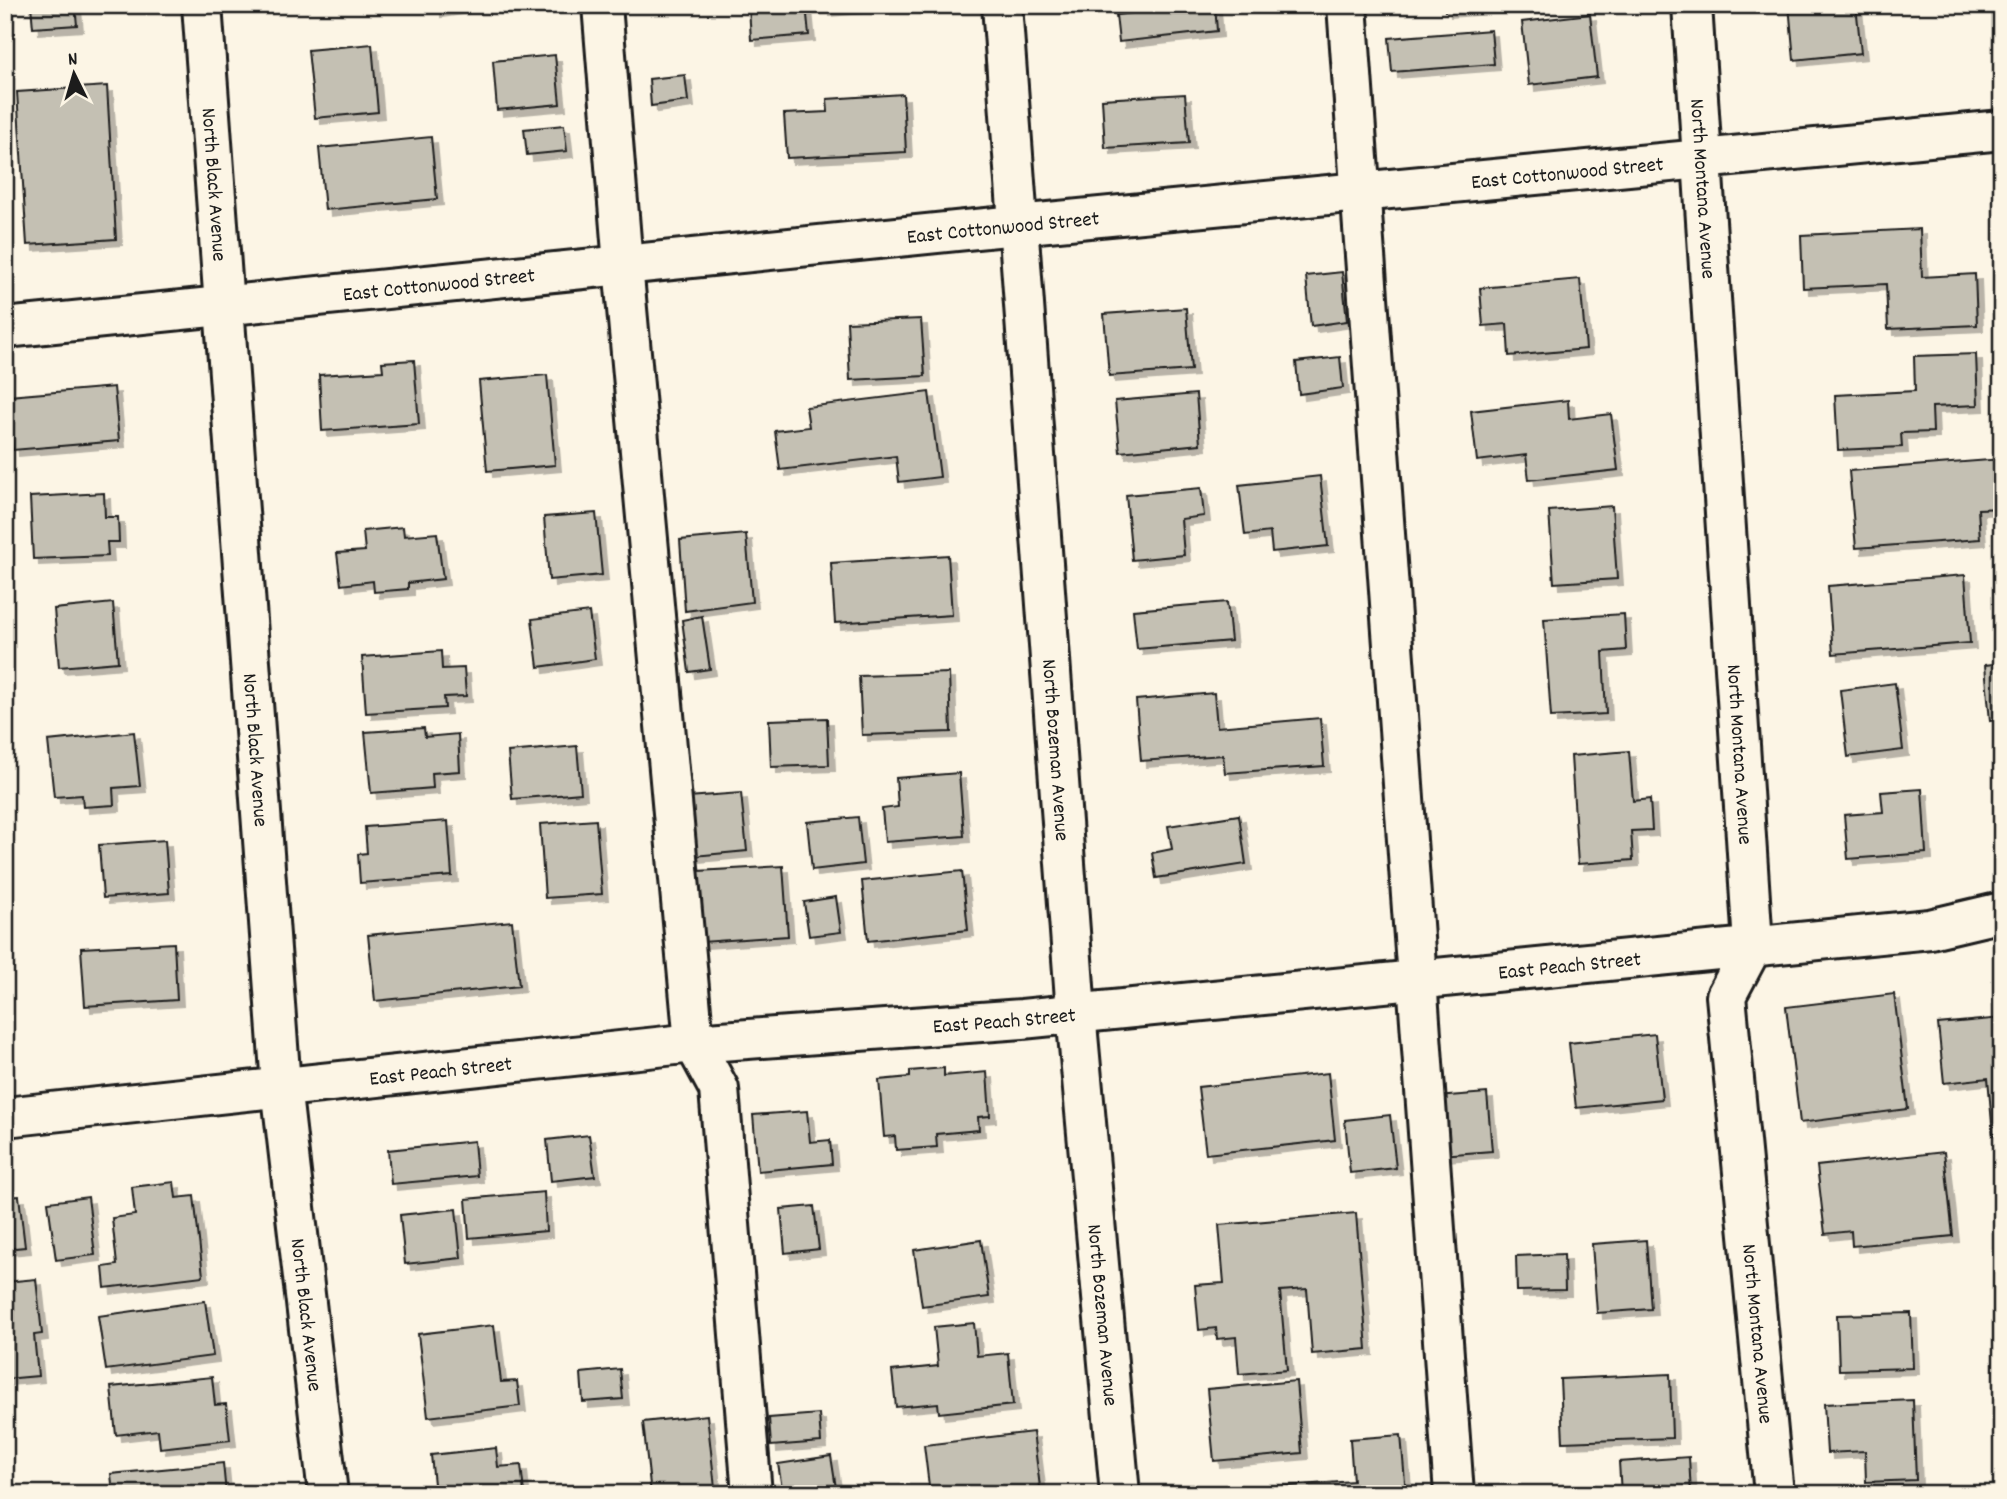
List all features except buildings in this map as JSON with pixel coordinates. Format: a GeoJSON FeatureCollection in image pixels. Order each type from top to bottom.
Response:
{"type":"FeatureCollection","features":[{"type":"Feature","properties":{"kind":"street","name":"North Black Avenue"},"geometry":{"type":"LineString","coordinates":[[202,5],[281,1086],[328,1494]]}},
{"type":"Feature","properties":{"kind":"street"},"geometry":{"type":"LineString","coordinates":[[602,5],[694,1043],[719,1089],[752,1494]]}},
{"type":"Feature","properties":{"kind":"street","name":"North Bozeman Avenue"},"geometry":{"type":"LineString","coordinates":[[1002,5],[1076,1013],[1120,1494]]}},
{"type":"Feature","properties":{"kind":"street"},"geometry":{"type":"LineString","coordinates":[[1347,5],[1454,1494]]}},
{"type":"Feature","properties":{"kind":"street","name":"North Montana Avenue"},"geometry":{"type":"LineString","coordinates":[[1692,5],[1753,945],[1726,996],[1774,1494]]}},
{"type":"Feature","properties":{"kind":"street","name":"East Cottonwood Street"},"geometry":{"type":"LineString","coordinates":[[5,328],[1017,225],[2002,130]]}},
{"type":"Feature","properties":{"kind":"street","name":"East Peach Street"},"geometry":{"type":"LineString","coordinates":[[5,1116],[694,1043],[1022,1019],[1930,929],[2002,912]]}}]}
